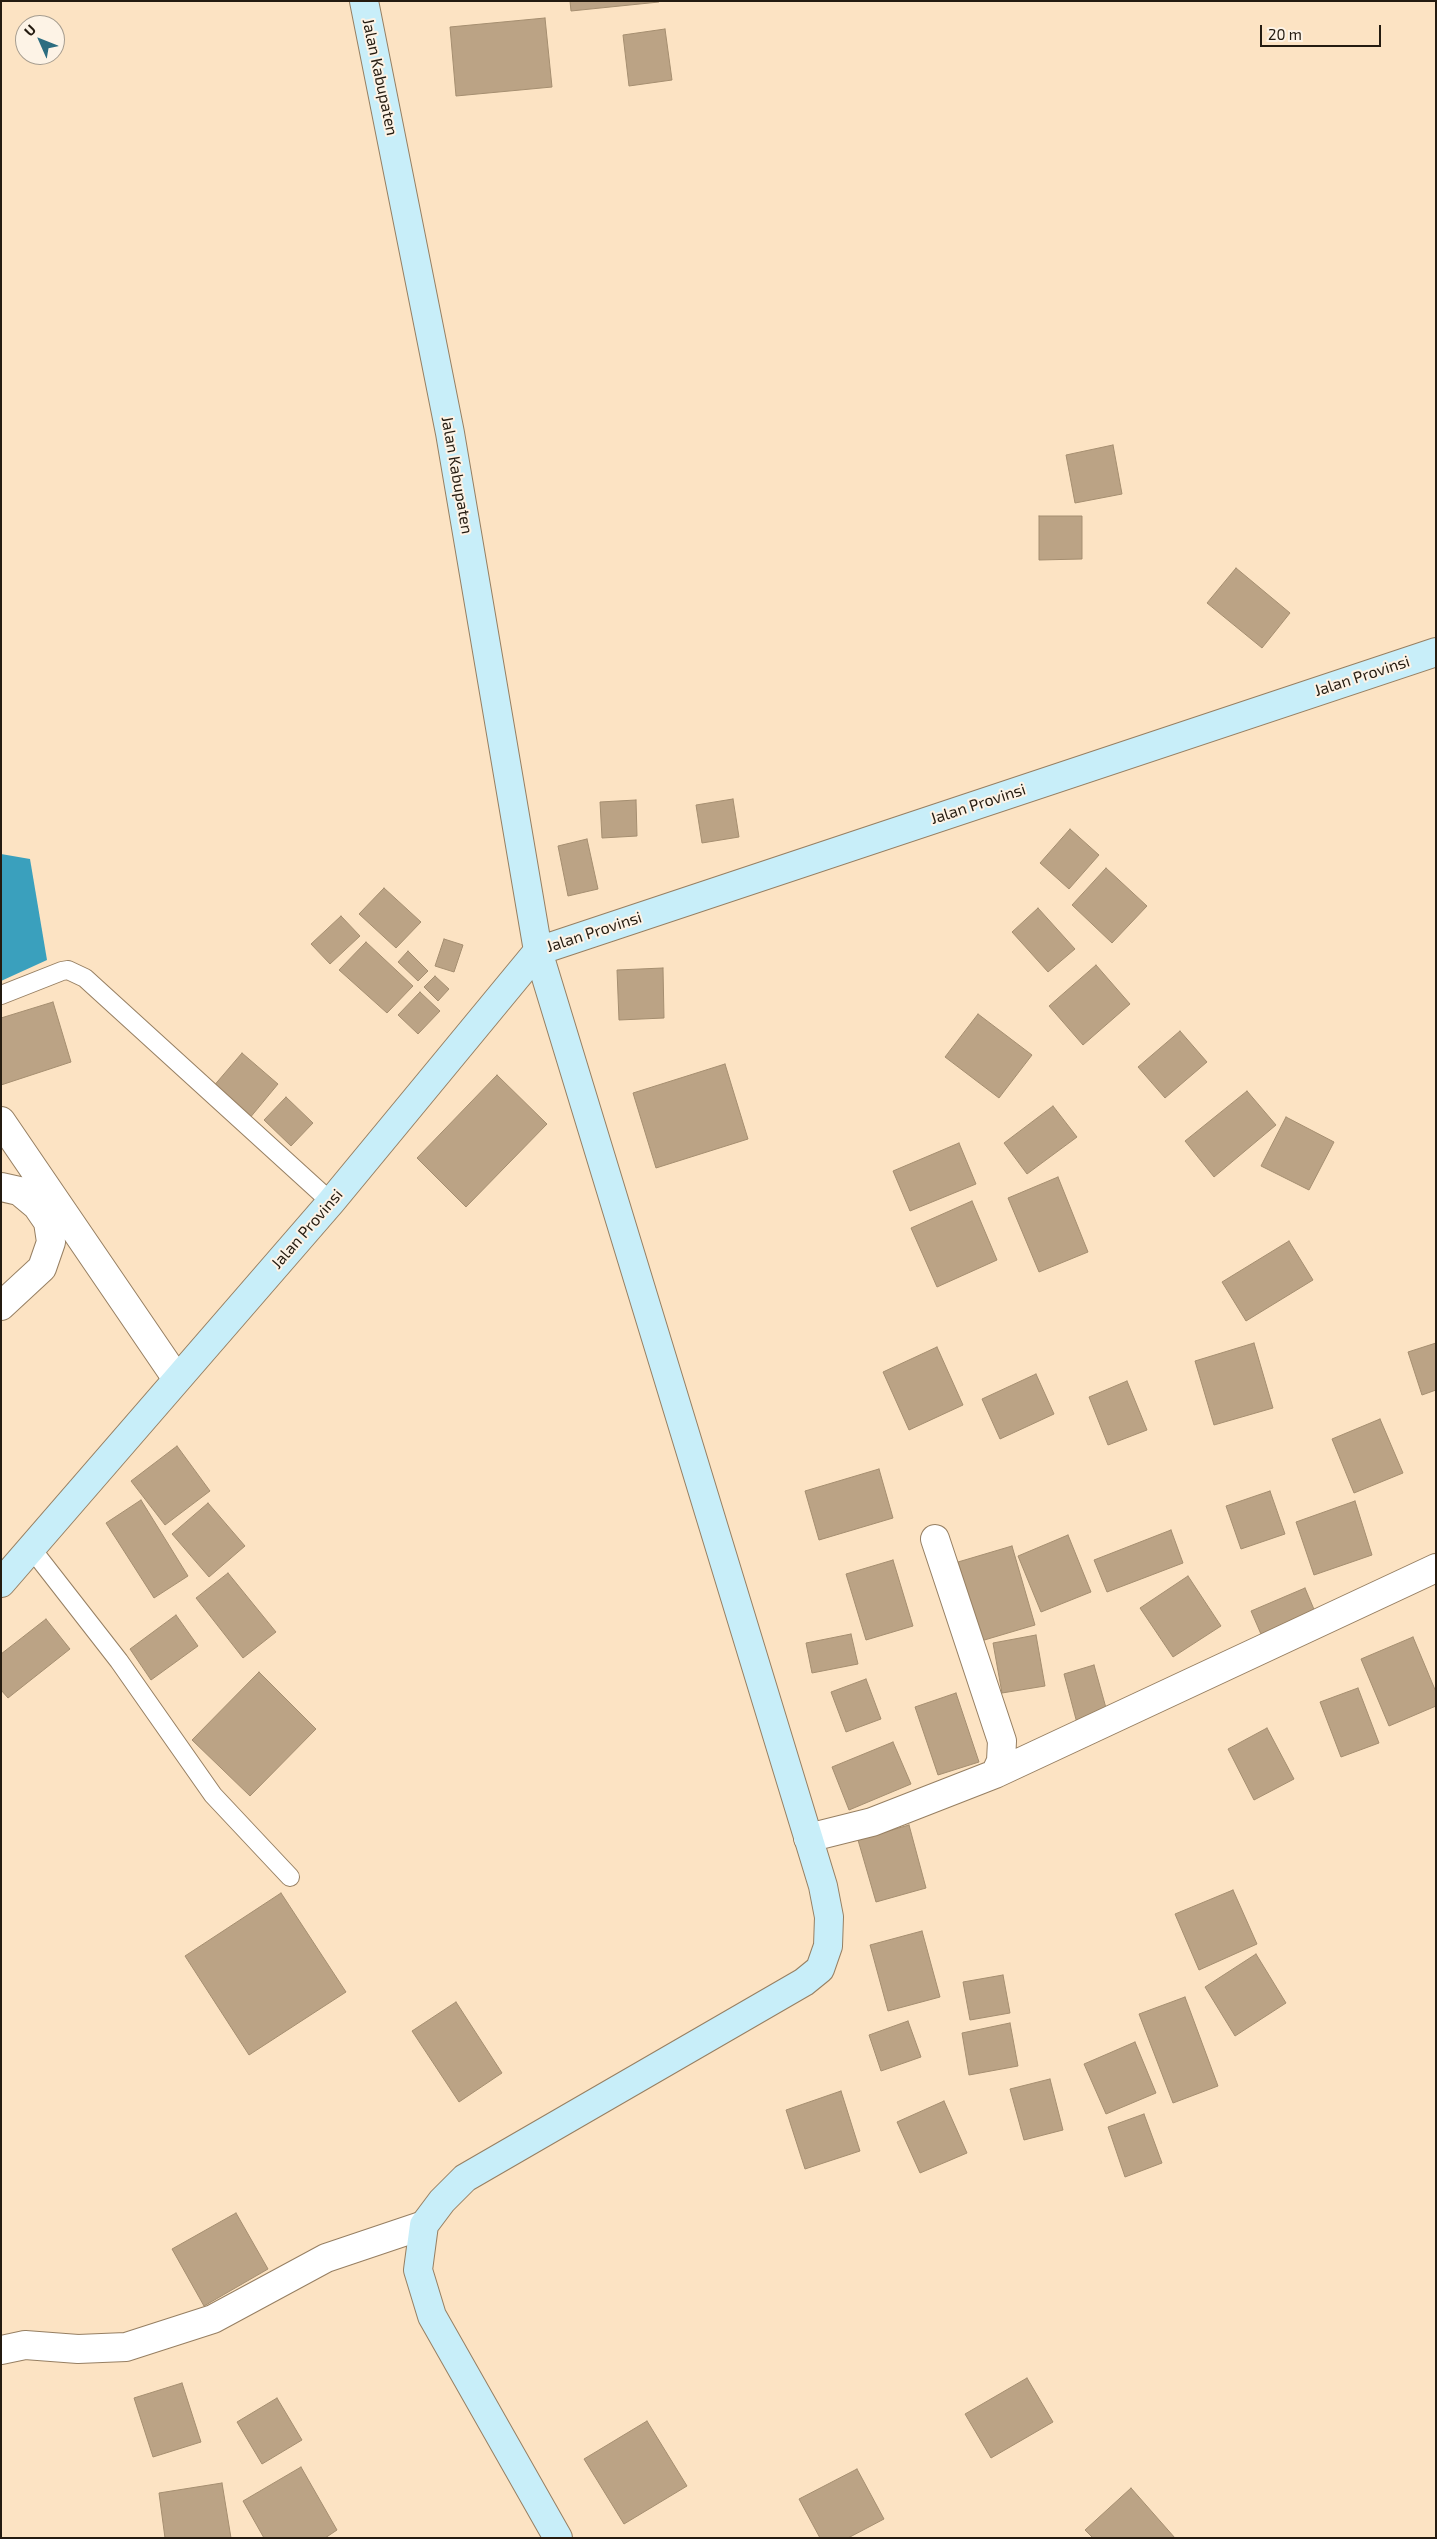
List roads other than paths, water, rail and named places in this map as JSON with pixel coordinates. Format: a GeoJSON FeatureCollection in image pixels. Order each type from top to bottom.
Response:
{"type":"FeatureCollection","features":[{"type":"Feature","properties":{"kind":"street","name":"Jalan Kabupaten"},"geometry":{"type":"LineString","coordinates":[[364,1],[450,433],[538,951],[823,1886],[829,1917],[828,1946],[820,1969],[804,1982],[465,2178],[442,2201],[424,2225]]}},
{"type":"Feature","properties":{"kind":"street","name":"Jalan Provinsi"},"geometry":{"type":"LineString","coordinates":[[1,1583],[331,1202],[538,951],[1436,652]]}},
{"type":"Feature","properties":{"kind":"street"},"geometry":{"type":"LineString","coordinates":[[1,1121],[177,1379]]}},
{"type":"Feature","properties":{"kind":"street"},"geometry":{"type":"LineString","coordinates":[[1,1187],[19,1191],[37,1206],[48,1222],[51,1242],[42,1268],[1,1306]]}},
{"type":"Feature","properties":{"kind":"street"},"geometry":{"type":"LineString","coordinates":[[935,1539],[1002,1741],[1001,1761],[996,1774]]}},
{"type":"Feature","properties":{"kind":"street"},"geometry":{"type":"LineString","coordinates":[[808,1838],[872,1822],[996,1774],[1436,1568]]}},
{"type":"Feature","properties":{"kind":"street"},"geometry":{"type":"LineString","coordinates":[[1,2350],[25,2345],[78,2349],[126,2348],[213,2319],[326,2258],[424,2225],[418,2270],[432,2316],[558,2538]]}},
{"type":"Feature","properties":{"kind":"lane"},"geometry":{"type":"LineString","coordinates":[[1,995],[62,971],[68,970],[85,978],[331,1202]]}},
{"type":"Feature","properties":{"kind":"lane"},"geometry":{"type":"LineString","coordinates":[[32,1548],[120,1661],[214,1795],[290,1877]]}},
{"type":"Feature","properties":{"kind":"water"},"geometry":{"type":"Polygon","coordinates":[[[1,854],[30,859],[47,960],[1,981],[1,854]]]}}]}
